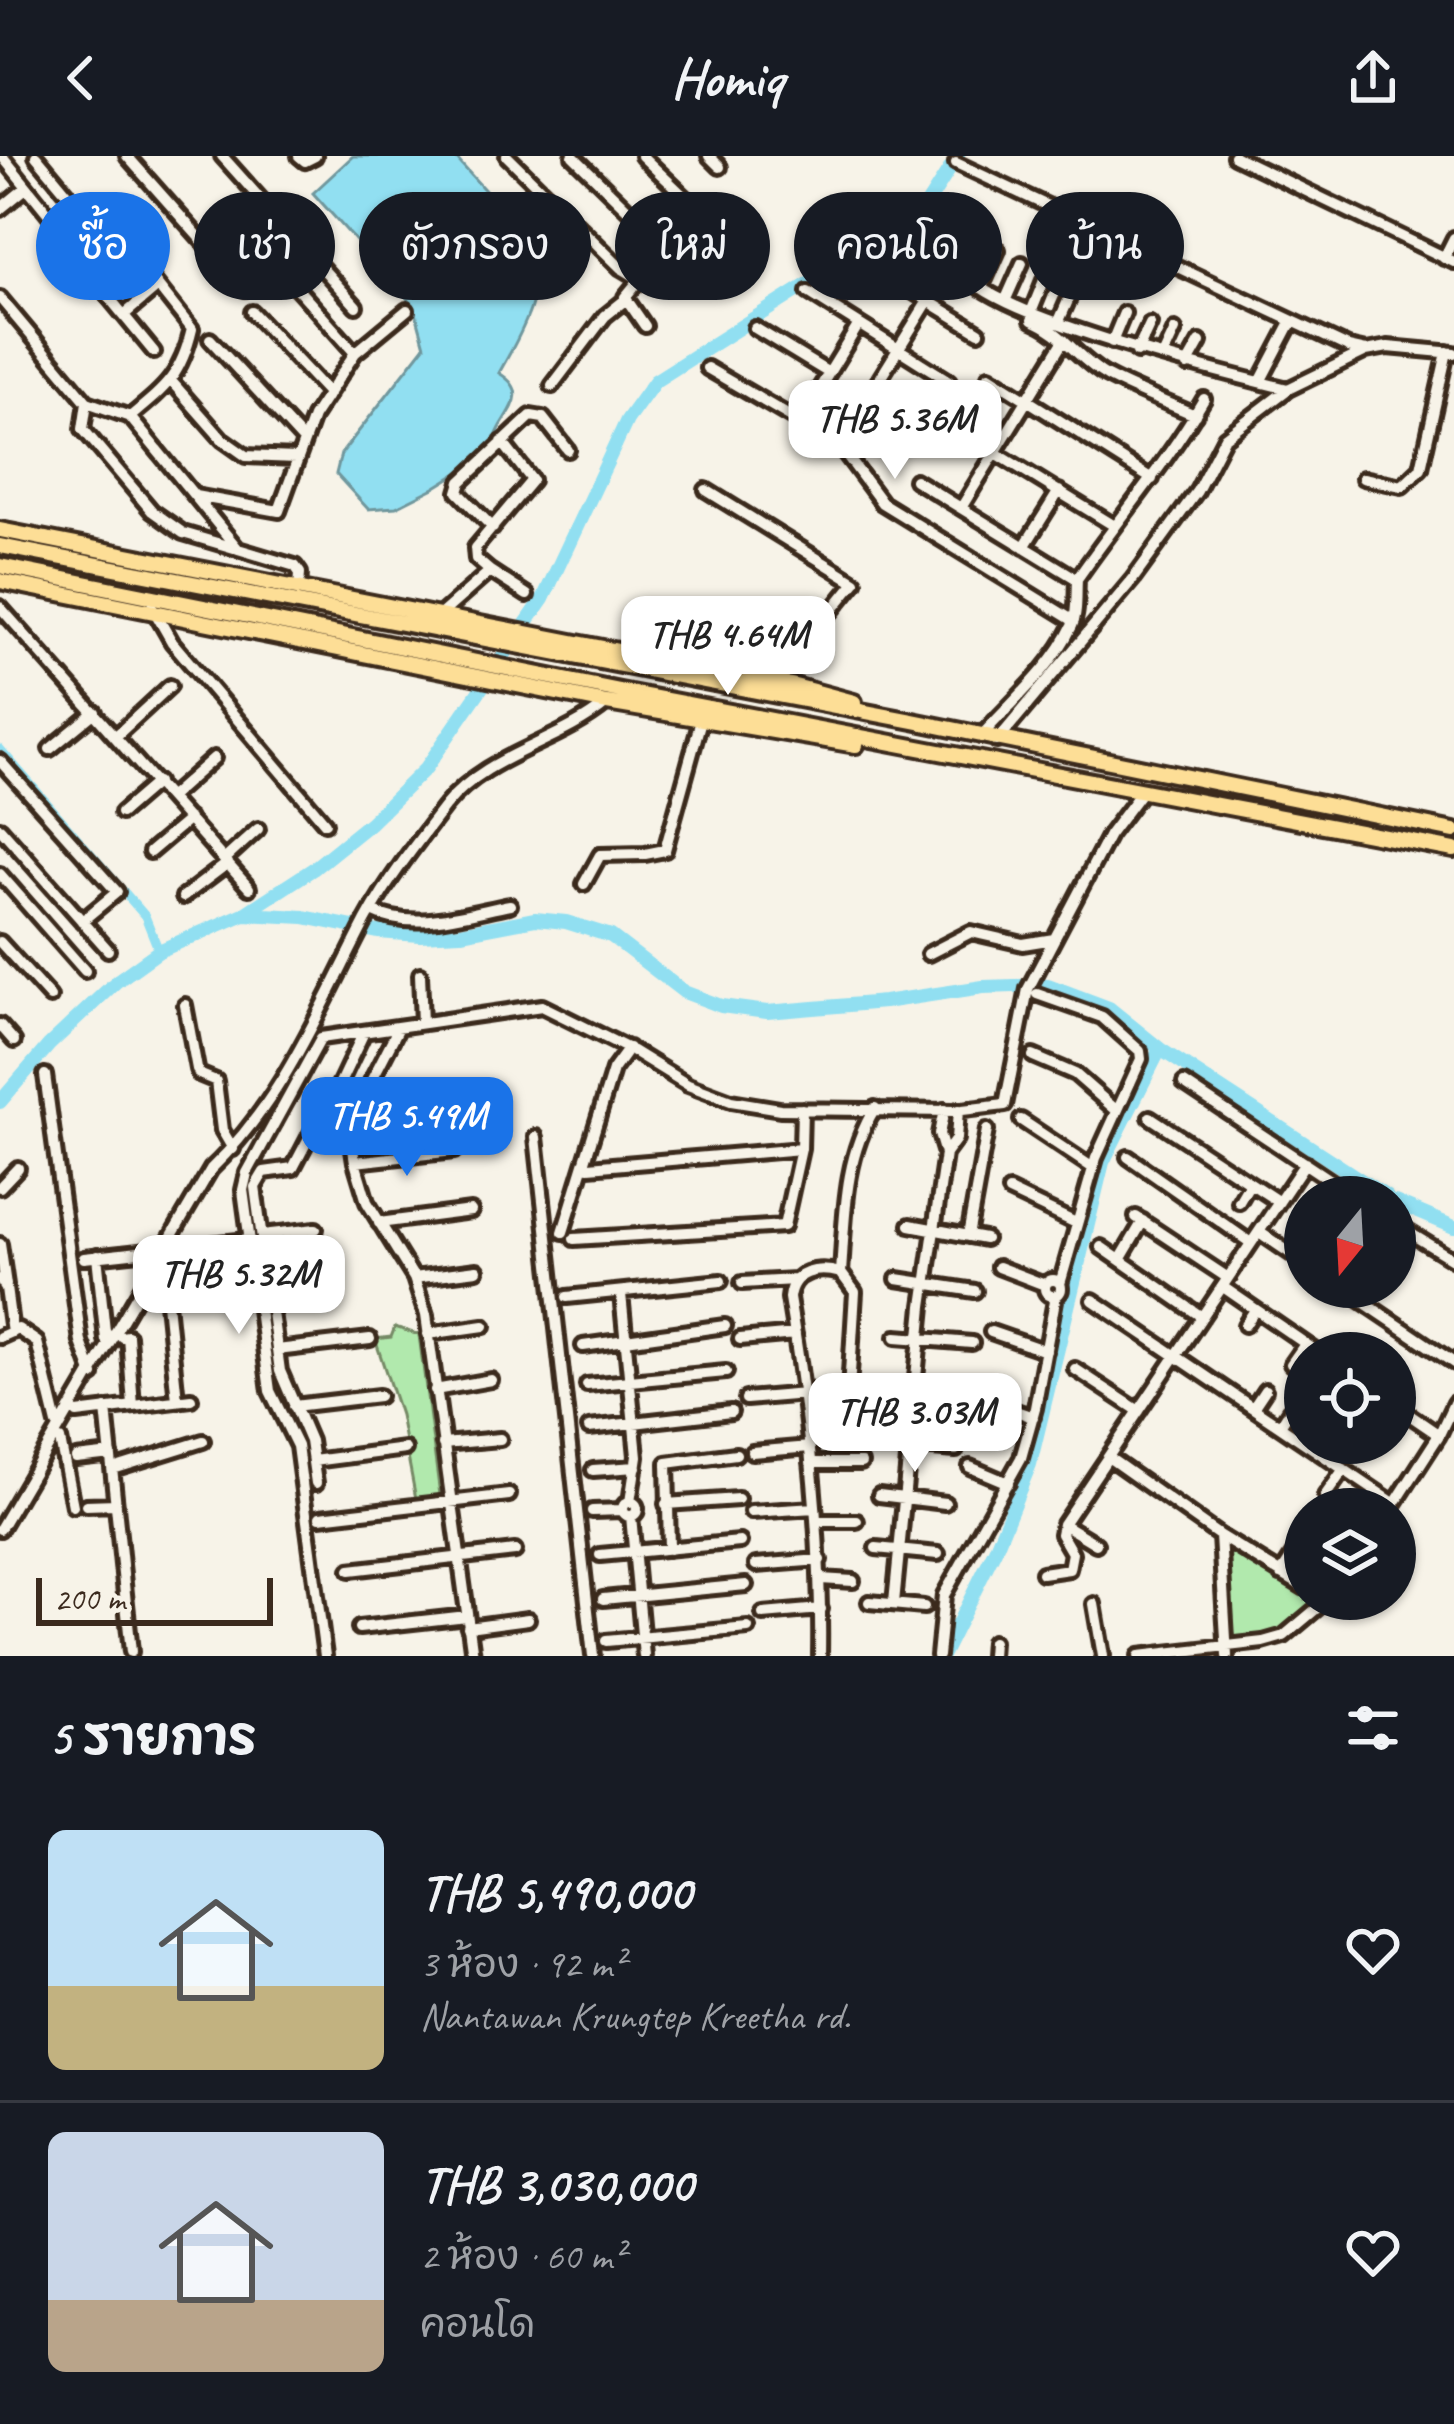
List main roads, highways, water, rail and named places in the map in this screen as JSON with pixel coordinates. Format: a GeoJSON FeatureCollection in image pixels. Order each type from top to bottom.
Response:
{"type":"FeatureCollection","features":[{"type":"Feature","properties":{"kind":"main road"},"geometry":{"type":"LineString","coordinates":[[0,530],[774,682],[997,741],[1454,831]]}},
{"type":"Feature","properties":{"kind":"main road"},"geometry":{"type":"LineString","coordinates":[[0,545],[913,721]]}},
{"type":"Feature","properties":{"kind":"main road"},"geometry":{"type":"LineString","coordinates":[[90,564],[218,573]]}},
{"type":"Feature","properties":{"kind":"main road"},"geometry":{"type":"LineString","coordinates":[[0,566],[464,667],[517,685],[607,703],[806,739],[915,748]]}},
{"type":"Feature","properties":{"kind":"main road"},"geometry":{"type":"LineString","coordinates":[[0,581],[464,667],[528,672],[1454,850]]}},
{"type":"Feature","properties":{"kind":"main road"},"geometry":{"type":"LineString","coordinates":[[76,581],[153,609]]}},
{"type":"Feature","properties":{"kind":"water"},"geometry":{"type":"Polygon","coordinates":[[[353,156],[454,156],[486,192],[359,192],[359,244],[335,218],[335,192],[314,192],[353,156]]]}},
{"type":"Feature","properties":{"kind":"water"},"geometry":{"type":"Polygon","coordinates":[[[409,300],[533,300],[499,373],[510,381],[515,398],[495,441],[466,468],[434,488],[396,507],[368,509],[336,474],[341,454],[425,346],[409,300]]]}},
{"type":"Feature","properties":{"kind":"waterway"},"geometry":{"type":"LineString","coordinates":[[0,1102],[49,1045],[117,981],[159,951],[244,914],[313,869],[370,823],[426,768],[543,599],[627,420],[655,381],[922,212],[958,156]]}},
{"type":"Feature","properties":{"kind":"waterway"},"geometry":{"type":"LineString","coordinates":[[0,749],[145,916],[159,951]]}},
{"type":"Feature","properties":{"kind":"waterway"},"geometry":{"type":"LineString","coordinates":[[244,914],[304,917],[420,935],[461,933],[535,919],[566,922],[611,936],[684,992],[721,1006],[767,1012],[983,987],[1048,985],[1109,1008],[1160,1049],[1355,1176]]}},
{"type":"Feature","properties":{"kind":"waterway"},"geometry":{"type":"LineString","coordinates":[[942,1656],[995,1550],[1030,1464],[1103,1162],[1160,1049]]}},
{"type":"Feature","properties":{"kind":"waterway"},"geometry":{"type":"LineString","coordinates":[[1416,1211],[1454,1227]]}}]}
